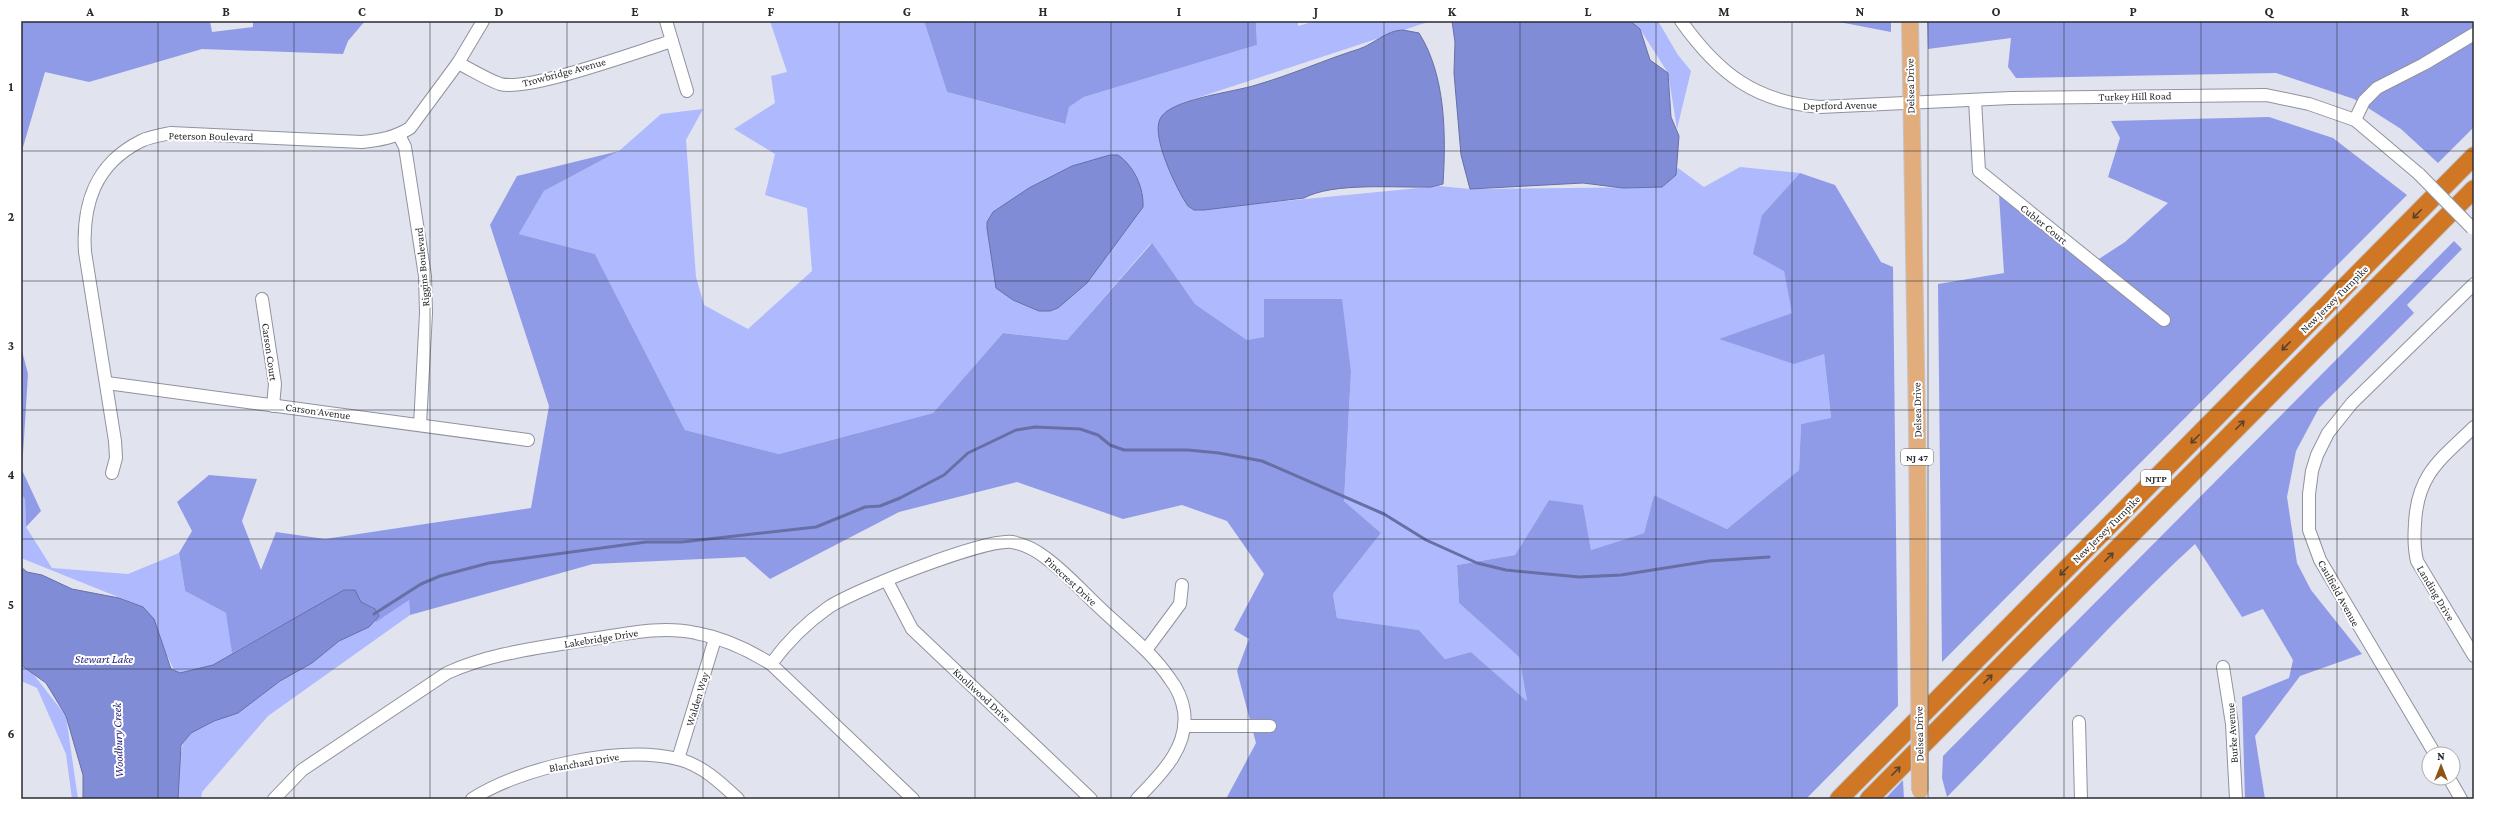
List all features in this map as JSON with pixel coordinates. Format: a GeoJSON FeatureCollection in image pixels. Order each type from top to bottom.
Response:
{"type":"FeatureCollection","features":[{"type":"Feature","properties":{"kind":"highway","name":"New Jersey Turnpike"},"geometry":{"type":"LineString","coordinates":[[1839,799],[2474,156]]}},
{"type":"Feature","properties":{"kind":"highway","name":"New Jersey Turnpike"},"geometry":{"type":"LineString","coordinates":[[1869,799],[2474,189]]}},
{"type":"Feature","properties":{"kind":"main road","name":"Delsea Drive"},"geometry":{"type":"LineString","coordinates":[[1910,21],[1917,424],[1920,795]]}},
{"type":"Feature","properties":{"kind":"street","name":"Peterson Boulevard"},"geometry":{"type":"LineString","coordinates":[[112,473],[116,458],[115,441],[85,252],[83,227],[87,202],[100,176],[119,155],[142,140],[171,133],[362,142],[385,140],[399,135],[410,128],[458,63],[483,21]]}},
{"type":"Feature","properties":{"kind":"street"},"geometry":{"type":"LineString","coordinates":[[666,21],[688,91]]}},
{"type":"Feature","properties":{"kind":"street","name":"Deptford Avenue"},"geometry":{"type":"LineString","coordinates":[[1681,21],[1701,49],[1718,65],[1752,90],[1772,98],[1794,105],[1820,107],[1911,103]]}},
{"type":"Feature","properties":{"kind":"street"},"geometry":{"type":"LineString","coordinates":[[2355,120],[2364,101],[2377,88],[2424,64],[2474,34]]}},
{"type":"Feature","properties":{"kind":"street","name":"Trowbridge Avenue"},"geometry":{"type":"LineString","coordinates":[[458,63],[500,84],[519,85],[546,79],[672,41]]}},
{"type":"Feature","properties":{"kind":"street","name":"Turkey Hill Road"},"geometry":{"type":"LineString","coordinates":[[1911,103],[1975,100],[2266,95],[2309,104],[2355,120],[2419,174],[2473,229]]}},
{"type":"Feature","properties":{"kind":"street","name":"Cubler Court"},"geometry":{"type":"LineString","coordinates":[[1975,100],[1979,171],[2164,320]]}},
{"type":"Feature","properties":{"kind":"street","name":"Riggins Boulevard"},"geometry":{"type":"LineString","coordinates":[[399,135],[405,147],[425,276],[426,313],[420,425]]}},
{"type":"Feature","properties":{"kind":"street","name":"Caulfield Avenue"},"geometry":{"type":"LineString","coordinates":[[2430,746],[2344,603],[2320,560],[2309,530],[2309,494],[2317,455],[2335,425],[2352,403],[2474,284]]}},
{"type":"Feature","properties":{"kind":"street","name":"Carson Court"},"geometry":{"type":"LineString","coordinates":[[262,299],[275,384],[273,406]]}},
{"type":"Feature","properties":{"kind":"street","name":"Carson Avenue"},"geometry":{"type":"LineString","coordinates":[[107,383],[528,440]]}},
{"type":"Feature","properties":{"kind":"street","name":"Landing Drive"},"geometry":{"type":"LineString","coordinates":[[2474,427],[2430,470],[2419,491],[2416,504],[2414,547],[2421,567],[2474,656]]}},
{"type":"Feature","properties":{"kind":"street","name":"Pinecrest Drive"},"geometry":{"type":"LineString","coordinates":[[771,664],[791,639],[815,617],[846,597],[977,547],[1012,542],[1027,546],[1047,558],[1146,650],[1170,678],[1179,694],[1184,710],[1184,726],[1178,748],[1168,767],[1137,799]]}},
{"type":"Feature","properties":{"kind":"street","name":"Knollwood Drive"},"geometry":{"type":"LineString","coordinates":[[887,581],[912,629],[1091,799]]}},
{"type":"Feature","properties":{"kind":"street"},"geometry":{"type":"LineString","coordinates":[[1146,650],[1180,604],[1182,585]]}},
{"type":"Feature","properties":{"kind":"street","name":"Lakebridge Drive"},"geometry":{"type":"LineString","coordinates":[[274,799],[302,770],[447,673],[463,666],[504,653],[655,629],[696,633],[746,649],[771,664],[913,799]]}},
{"type":"Feature","properties":{"kind":"street","name":"Walden Way"},"geometry":{"type":"LineString","coordinates":[[678,759],[715,639]]}},
{"type":"Feature","properties":{"kind":"street","name":"Burke Avenue"},"geometry":{"type":"LineString","coordinates":[[2223,667],[2231,717],[2236,799]]}},
{"type":"Feature","properties":{"kind":"street"},"geometry":{"type":"LineString","coordinates":[[2079,722],[2081,799]]}},
{"type":"Feature","properties":{"kind":"street"},"geometry":{"type":"LineString","coordinates":[[1184,726],[1270,726]]}},
{"type":"Feature","properties":{"kind":"street","name":"Blanchard Drive"},"geometry":{"type":"LineString","coordinates":[[472,799],[490,787],[523,774],[615,756],[655,755],[678,759],[717,779],[738,799]]}},
{"type":"Feature","properties":{"kind":"street"},"geometry":{"type":"LineString","coordinates":[[2454,786],[2461,799]]}},
{"type":"Feature","properties":{"kind":"shaded area"},"geometry":{"type":"Polygon","coordinates":[[[21,21],[210,21],[212,32],[253,27],[253,21],[365,21],[348,41],[343,54],[202,49],[89,82],[45,72],[21,154],[21,21]]]}},
{"type":"Feature","properties":{"kind":"shaded area"},"geometry":{"type":"Polygon","coordinates":[[[770,21],[924,21],[947,92],[1064,124],[1069,107],[1084,97],[1257,45],[1256,21],[1298,21],[1298,26],[1316,21],[1431,21],[1182,103],[1194,210],[1439,186],[1470,189],[1662,187],[1678,168],[1704,187],[1740,167],[1800,173],[1762,215],[1784,271],[1793,313],[1720,339],[1824,354],[1831,419],[1801,424],[1799,470],[1727,529],[1654,495],[1644,533],[1591,550],[1583,506],[1549,500],[1515,555],[1457,565],[1459,603],[1519,657],[1527,701],[1471,652],[1445,659],[1419,630],[1337,618],[1333,594],[1381,533],[1344,501],[1351,372],[1265,337],[1247,340],[1195,304],[1151,243],[1067,340],[1003,333],[933,413],[779,454],[685,430],[595,254],[519,234],[544,191],[619,151],[661,114],[703,109],[686,140],[696,277],[704,305],[748,329],[812,271],[807,208],[765,195],[775,154],[734,129],[775,103],[771,76],[787,72],[770,21]]]}},
{"type":"Feature","properties":{"kind":"shaded area"},"geometry":{"type":"Polygon","coordinates":[[[924,21],[1256,21],[1257,45],[1084,97],[1069,107],[1065,124],[947,92],[924,21]]]}},
{"type":"Feature","properties":{"kind":"shaded area"},"geometry":{"type":"Polygon","coordinates":[[[1627,21],[1658,21],[1678,55],[1691,71],[1677,129],[1668,73],[1640,29],[1627,21]]]}},
{"type":"Feature","properties":{"kind":"shaded area"},"geometry":{"type":"Polygon","coordinates":[[[1834,21],[1891,21],[1891,32],[1834,21]]]}},
{"type":"Feature","properties":{"kind":"shaded area"},"geometry":{"type":"Polygon","coordinates":[[[1927,21],[2474,21],[2474,127],[2438,163],[2401,129],[2354,99],[2276,73],[2016,78],[2008,67],[2011,38],[1928,49],[1927,21]]]}},
{"type":"Feature","properties":{"kind":"shaded area"},"geometry":{"type":"Polygon","coordinates":[[[2269,117],[2333,138],[2407,195],[1942,662],[1938,284],[2004,273],[1999,195],[2088,266],[2125,242],[2168,203],[2108,177],[2120,138],[2111,121],[2269,117]]]}},
{"type":"Feature","properties":{"kind":"shaded area"},"geometry":{"type":"Polygon","coordinates":[[[619,151],[544,191],[519,234],[595,254],[685,430],[779,454],[933,413],[1003,333],[1067,340],[1152,243],[1195,304],[1247,340],[1264,337],[1264,299],[1342,299],[1351,372],[1344,501],[1381,533],[1333,594],[1337,618],[1419,630],[1445,659],[1471,652],[1527,701],[1519,657],[1459,603],[1457,565],[1515,555],[1549,500],[1583,505],[1591,550],[1644,533],[1654,495],[1727,529],[1799,470],[1801,424],[1831,418],[1824,354],[1794,364],[1719,339],[1792,313],[1784,271],[1753,254],[1762,215],[1800,173],[1835,185],[1881,262],[1893,267],[1898,706],[1806,799],[1226,799],[1256,743],[1237,671],[1249,639],[1234,630],[1264,574],[1227,521],[1182,505],[1123,519],[1017,482],[899,512],[770,579],[745,557],[593,564],[410,615],[409,600],[376,622],[347,589],[232,653],[226,613],[185,591],[179,553],[192,531],[177,502],[209,475],[257,479],[242,521],[261,570],[276,532],[325,539],[531,508],[549,406],[490,225],[517,176],[619,151]]]}},
{"type":"Feature","properties":{"kind":"shaded area"},"geometry":{"type":"Polygon","coordinates":[[[2454,241],[2462,249],[2407,305],[2414,313],[2319,408],[2296,451],[2287,497],[2297,563],[2311,590],[2362,654],[2300,676],[2255,736],[2265,799],[2245,799],[2242,697],[2289,678],[2293,660],[2263,609],[2242,617],[2195,544],[2100,637],[1947,797],[1942,778],[1943,756],[2454,241]]]}},
{"type":"Feature","properties":{"kind":"shaded area"},"geometry":{"type":"Polygon","coordinates":[[[21,347],[28,374],[22,470],[41,511],[26,527],[25,499],[21,494],[21,347]]]}},
{"type":"Feature","properties":{"kind":"shaded area"},"geometry":{"type":"Polygon","coordinates":[[[21,494],[25,498],[26,527],[52,568],[128,574],[179,553],[185,591],[226,613],[347,589],[409,599],[410,615],[268,716],[202,792],[201,799],[173,799],[183,742],[175,672],[143,607],[21,558],[21,494]]]}},
{"type":"Feature","properties":{"kind":"shaded area"},"geometry":{"type":"Polygon","coordinates":[[[21,666],[30,670],[66,716],[78,799],[72,799],[66,754],[37,688],[21,681],[21,666]]]}},
{"type":"Feature","properties":{"kind":"shaded area"},"geometry":{"type":"Polygon","coordinates":[[[1903,780],[1904,799],[1885,799],[1903,780]]]}},
{"type":"Feature","properties":{"kind":"water"},"geometry":{"type":"Polygon","coordinates":[[[1452,21],[1630,21],[1640,29],[1650,60],[1668,73],[1671,117],[1679,136],[1676,175],[1662,187],[1623,188],[1583,183],[1470,189],[1461,155],[1454,73],[1455,42],[1452,21]]]}},
{"type":"Feature","properties":{"kind":"water"},"geometry":{"type":"Polygon","coordinates":[[[1403,30],[1419,33],[1435,68],[1444,126],[1443,184],[1431,187],[1348,188],[1316,193],[1304,198],[1204,210],[1194,210],[1188,206],[1166,163],[1159,138],[1158,127],[1160,119],[1166,112],[1189,101],[1246,88],[1282,77],[1365,47],[1391,32],[1403,30]]]}},
{"type":"Feature","properties":{"kind":"water"},"geometry":{"type":"Polygon","coordinates":[[[1110,155],[1118,155],[1133,171],[1142,192],[1143,207],[1087,283],[1058,308],[1050,311],[1039,311],[1013,300],[996,288],[987,228],[987,222],[993,212],[1029,188],[1072,166],[1110,155]]]}},
{"type":"Feature","properties":{"kind":"water","name":"Stewart Lake"},"geometry":{"type":"Polygon","coordinates":[[[21,567],[27,572],[42,575],[72,589],[119,598],[143,607],[154,619],[171,669],[180,673],[213,665],[344,590],[355,590],[361,602],[375,609],[379,616],[369,627],[339,641],[312,663],[280,681],[238,713],[214,721],[191,733],[181,745],[178,799],[83,799],[83,775],[66,716],[46,683],[21,665],[21,567]]]}},
{"type":"Feature","properties":{"kind":"waterway"},"geometry":{"type":"LineString","coordinates":[[374,614],[421,584],[440,576],[489,563],[646,542],[682,542],[816,527],[865,507],[880,506],[900,498],[944,475],[968,453],[1016,430],[1035,427],[1080,429],[1098,435],[1110,445],[1124,450],[1188,450],[1219,453],[1262,461],[1384,514],[1426,540],[1477,563],[1506,570],[1579,577],[1621,575],[1709,561],[1769,557]]}},
{"type":"Feature","properties":{"kind":"water label","name":"Woodbury Creek"},"geometry":{"type":"Point","coordinates":[118,740]}}]}
